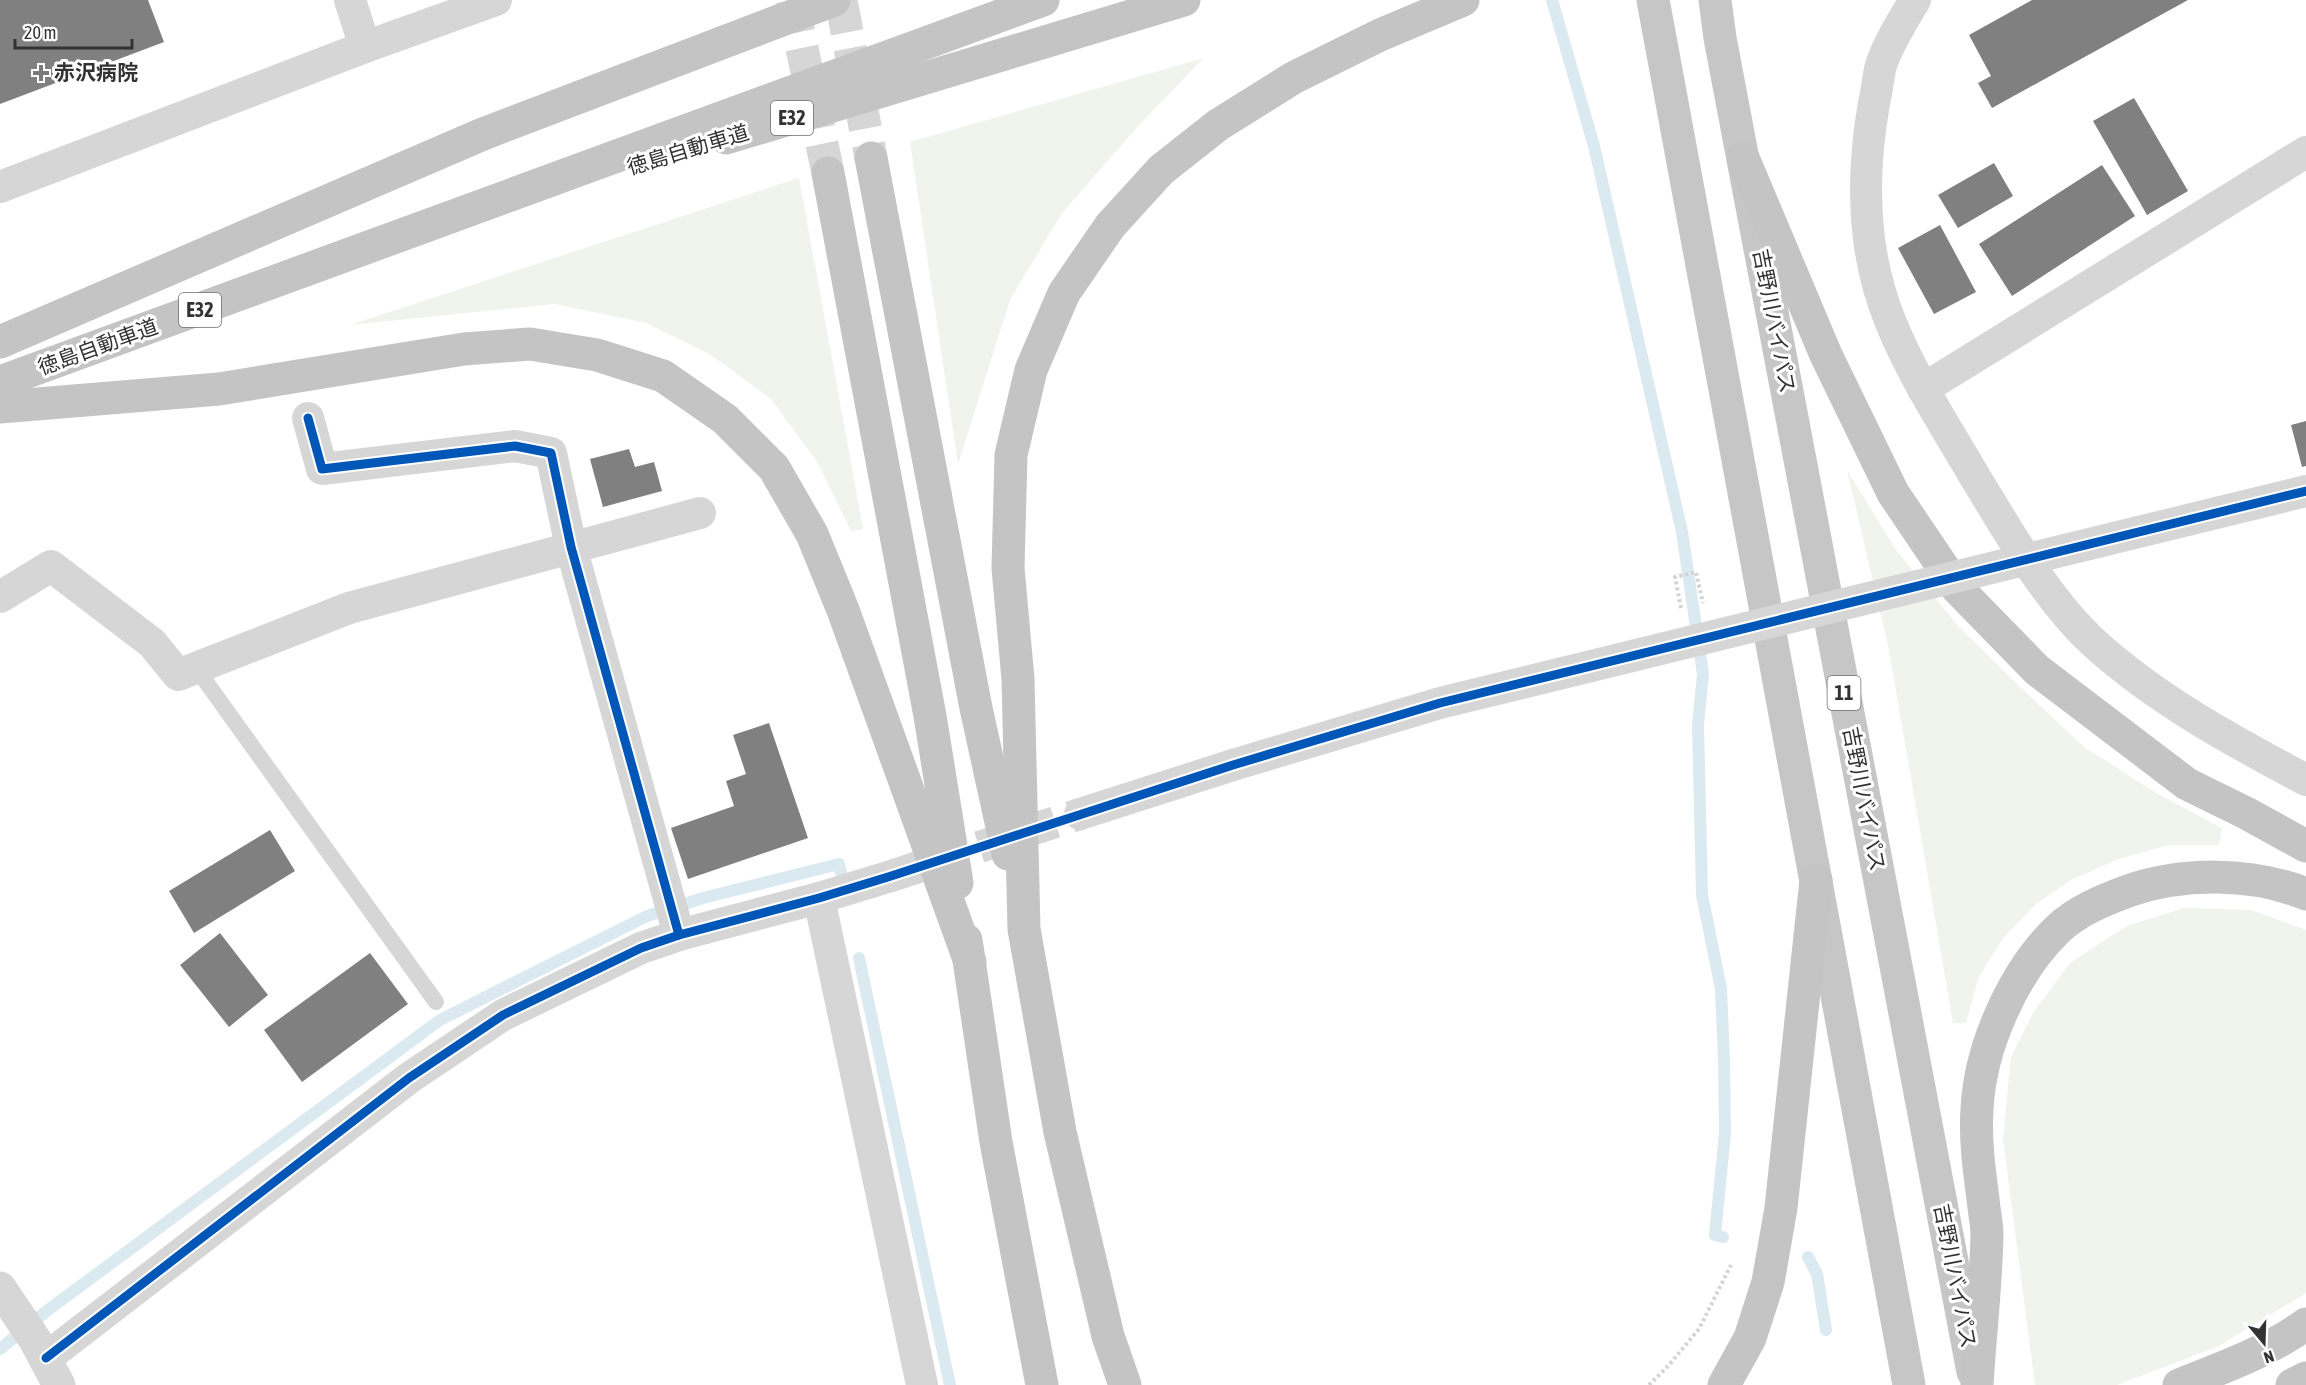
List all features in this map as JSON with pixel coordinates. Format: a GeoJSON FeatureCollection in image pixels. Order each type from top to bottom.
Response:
{"type":"FeatureCollection","features":[{"type":"Feature","properties":{"kind":"highway"},"geometry":{"type":"LineString","coordinates":[[0,342],[483,134],[834,0]]}},
{"type":"Feature","properties":{"kind":"highway","name":"徳島自動車道"},"geometry":{"type":"LineString","coordinates":[[0,382],[1043,0]]}},
{"type":"Feature","properties":{"kind":"highway","name":"徳島自動車道"},"geometry":{"type":"LineString","coordinates":[[400,237],[1184,0]]}},
{"type":"Feature","properties":{"kind":"highway"},"geometry":{"type":"LineString","coordinates":[[1024,929],[1018,679],[1008,568],[1011,455],[1031,370],[1064,293],[1110,225],[1154,178],[1218,125],[1293,78],[1380,35],[1463,0]]}},
{"type":"Feature","properties":{"kind":"highway"},"geometry":{"type":"LineString","coordinates":[[1653,0],[1909,1385]]}},
{"type":"Feature","properties":{"kind":"highway","name":"吉野川バイパス"},"geometry":{"type":"LineString","coordinates":[[1715,0],[1976,1385]]}},
{"type":"Feature","properties":{"kind":"highway"},"geometry":{"type":"LineString","coordinates":[[871,158],[976,708],[1024,929],[1060,1132],[1108,1336],[1125,1385]]}},
{"type":"Feature","properties":{"kind":"highway"},"geometry":{"type":"LineString","coordinates":[[1743,158],[1826,355],[1893,493],[1958,588],[2037,670],[2187,784],[2306,846]]}},
{"type":"Feature","properties":{"kind":"highway"},"geometry":{"type":"LineString","coordinates":[[828,172],[930,716],[970,962],[996,1142],[1042,1385]]}},
{"type":"Feature","properties":{"kind":"highway"},"geometry":{"type":"LineString","coordinates":[[0,407],[219,389],[464,349],[530,344],[597,355],[663,376],[725,419],[774,468],[812,534],[843,610],[970,962]]}},
{"type":"Feature","properties":{"kind":"highway"},"geometry":{"type":"LineString","coordinates":[[1976,1385],[1987,1233],[1977,1153],[1977,1108],[1983,1071],[1993,1034],[2021,974],[2058,929],[2098,902],[2151,883],[2203,878],[2262,880],[2306,894]]}},
{"type":"Feature","properties":{"kind":"highway"},"geometry":{"type":"LineString","coordinates":[[1724,1385],[1750,1338],[1768,1282],[1781,1208],[1816,880]]}},
{"type":"Feature","properties":{"kind":"highway"},"geometry":{"type":"LineString","coordinates":[[2179,1385],[2227,1366],[2306,1324]]}},
{"type":"Feature","properties":{"kind":"highway"},"geometry":{"type":"LineString","coordinates":[[1108,1336],[1145,1385]]}},
{"type":"Feature","properties":{"kind":"highway"},"geometry":{"type":"LineString","coordinates":[[2292,1385],[2306,1378]]}},
{"type":"Feature","properties":{"kind":"street"},"geometry":{"type":"LineString","coordinates":[[350,0],[365,47]]}},
{"type":"Feature","properties":{"kind":"street"},"geometry":{"type":"LineString","coordinates":[[0,187],[365,47],[496,0]]}},
{"type":"Feature","properties":{"kind":"street"},"geometry":{"type":"LineString","coordinates":[[1915,0],[1901,22],[1881,65],[1869,135],[1866,220],[1873,268],[1891,323],[1923,389],[2017,543],[2054,598],[2093,642],[2168,702],[2306,780]]}},
{"type":"Feature","properties":{"kind":"street"},"geometry":{"type":"LineString","coordinates":[[1923,389],[2306,152]]}},
{"type":"Feature","properties":{"kind":"street"},"geometry":{"type":"LineString","coordinates":[[308,418],[322,469],[515,446],[551,453],[572,547],[674,913]]}},
{"type":"Feature","properties":{"kind":"street"},"geometry":{"type":"LineString","coordinates":[[1080,814],[1440,703],[2306,492]]}},
{"type":"Feature","properties":{"kind":"street"},"geometry":{"type":"LineString","coordinates":[[0,597],[51,566],[152,643],[178,675],[349,608],[700,513]]}},
{"type":"Feature","properties":{"kind":"street"},"geometry":{"type":"LineString","coordinates":[[0,1288],[40,1349],[409,1078],[503,1015],[641,948],[674,913],[819,898],[888,877]]}},
{"type":"Feature","properties":{"kind":"street"},"geometry":{"type":"LineString","coordinates":[[819,898],[922,1385]]}},
{"type":"Feature","properties":{"kind":"lane"},"geometry":{"type":"LineString","coordinates":[[196,668],[436,1002]]}},
{"type":"Feature","properties":{"kind":"path"},"geometry":{"type":"LineString","coordinates":[[1683,617],[1675,577],[1696,572],[1704,609]]}},
{"type":"Feature","properties":{"kind":"path"},"geometry":{"type":"LineString","coordinates":[[1649,1385],[1699,1329],[1734,1258]]}},
{"type":"Feature","properties":{"kind":"shaded area"},"geometry":{"type":"Polygon","coordinates":[[[1204,58],[1139,125],[1062,213],[1010,300],[958,464],[910,142],[1204,58]]]}},
{"type":"Feature","properties":{"kind":"shaded area"},"geometry":{"type":"Polygon","coordinates":[[[799,178],[863,529],[851,531],[818,463],[771,399],[711,355],[646,323],[555,304],[350,325],[799,178]]]}},
{"type":"Feature","properties":{"kind":"shaded area"},"geometry":{"type":"Polygon","coordinates":[[[1847,470],[1896,550],[1959,627],[2017,684],[2084,747],[2158,794],[2222,828],[2219,845],[2168,845],[2119,859],[2073,879],[2036,904],[2004,937],[1979,976],[1966,1023],[1953,1023],[1889,650],[1847,470]]]}},
{"type":"Feature","properties":{"kind":"shaded area"},"geometry":{"type":"Polygon","coordinates":[[[2184,908],[2251,910],[2306,930],[2306,1293],[2219,1346],[2117,1385],[2035,1385],[2003,1139],[2011,1057],[2033,1013],[2071,962],[2127,926],[2184,908]]]}},
{"type":"Feature","properties":{"kind":"building","name":"赤沢病院"},"geometry":{"type":"Polygon","coordinates":[[[0,0],[148,0],[164,42],[0,104],[0,0]]]}},
{"type":"Feature","properties":{"kind":"building"},"geometry":{"type":"Polygon","coordinates":[[[2032,0],[2188,0],[1992,108],[1978,83],[1991,76],[1969,35],[2032,0]]]}},
{"type":"Feature","properties":{"kind":"building"},"geometry":{"type":"Polygon","coordinates":[[[2134,98],[2188,191],[2147,215],[2093,121],[2134,98]]]}},
{"type":"Feature","properties":{"kind":"building"},"geometry":{"type":"Polygon","coordinates":[[[1994,163],[2013,196],[1958,228],[1938,195],[1994,163]]]}},
{"type":"Feature","properties":{"kind":"building"},"geometry":{"type":"Polygon","coordinates":[[[2102,165],[2135,216],[2012,296],[1979,244],[2102,165]]]}},
{"type":"Feature","properties":{"kind":"building"},"geometry":{"type":"Polygon","coordinates":[[[1940,225],[1976,292],[1934,314],[1898,248],[1940,225]]]}},
{"type":"Feature","properties":{"kind":"building"},"geometry":{"type":"Polygon","coordinates":[[[2306,421],[2306,466],[2302,467],[2291,425],[2306,421]]]}},
{"type":"Feature","properties":{"kind":"building"},"geometry":{"type":"Polygon","coordinates":[[[629,449],[635,467],[654,462],[662,491],[603,507],[590,459],[629,449]]]}},
{"type":"Feature","properties":{"kind":"building"},"geometry":{"type":"Polygon","coordinates":[[[769,723],[808,838],[688,879],[671,828],[734,806],[726,781],[746,774],[733,735],[769,723]]]}},
{"type":"Feature","properties":{"kind":"building"},"geometry":{"type":"Polygon","coordinates":[[[270,830],[295,871],[194,933],[169,891],[270,830]]]}},
{"type":"Feature","properties":{"kind":"building"},"geometry":{"type":"Polygon","coordinates":[[[220,933],[268,995],[229,1027],[180,965],[220,933]]]}},
{"type":"Feature","properties":{"kind":"building"},"geometry":{"type":"Polygon","coordinates":[[[370,953],[408,1004],[302,1082],[264,1030],[370,953]]]}},
{"type":"Feature","properties":{"kind":"waterway"},"geometry":{"type":"LineString","coordinates":[[1552,0],[1594,146],[1682,532],[1703,674],[1698,725],[1702,895],[1721,989],[1725,1133],[1715,1235],[1723,1237]]}},
{"type":"Feature","properties":{"kind":"waterway"},"geometry":{"type":"LineString","coordinates":[[0,1349],[48,1310],[440,1020],[647,916],[703,898],[839,864],[841,873]]}},
{"type":"Feature","properties":{"kind":"waterway"},"geometry":{"type":"LineString","coordinates":[[859,958],[950,1385]]}},
{"type":"Feature","properties":{"kind":"waterway"},"geometry":{"type":"LineString","coordinates":[[1808,1257],[1817,1274],[1826,1330]]}},
{"type":"Feature","properties":{"kind":"tunnel"},"geometry":{"type":"LineString","coordinates":[[792,0],[828,173]]}},
{"type":"Feature","properties":{"kind":"tunnel"},"geometry":{"type":"LineString","coordinates":[[841,0],[871,158]]}},
{"type":"Feature","properties":{"kind":"tunnel"},"geometry":{"type":"LineString","coordinates":[[888,877],[1080,814]]}},
{"type":"Feature","properties":{"kind":"cycle path"},"geometry":{"type":"LineString","coordinates":[[308,418],[322,469],[515,446],[551,453],[571,547],[679,935]]}},
{"type":"Feature","properties":{"kind":"cycle path"},"geometry":{"type":"LineString","coordinates":[[46,1358],[409,1078],[503,1015],[641,948],[679,935],[888,877],[1233,765],[1440,703],[2306,491]]}},
{"type":"Feature","properties":{"kind":"place","name":"赤沢病院"},"geometry":{"type":"Point","coordinates":[41,73]}}]}
